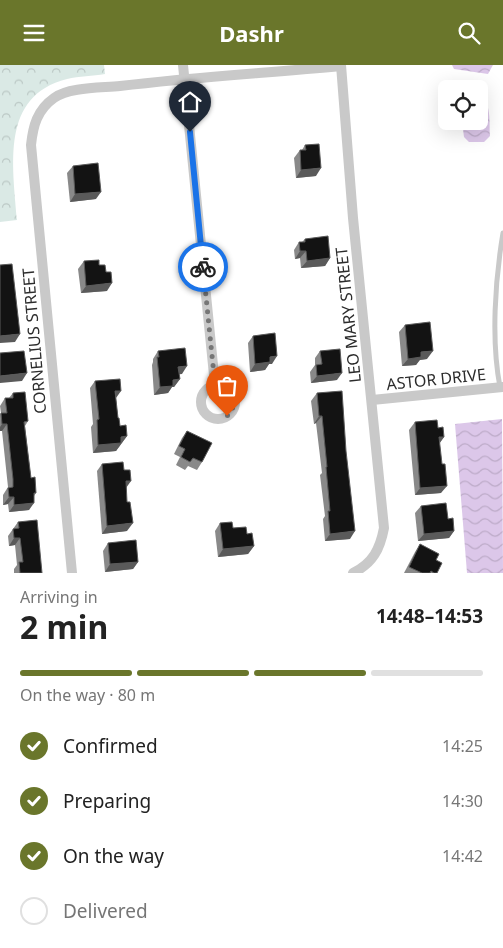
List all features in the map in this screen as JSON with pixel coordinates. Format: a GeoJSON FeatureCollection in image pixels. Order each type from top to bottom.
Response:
{"type":"FeatureCollection","features":[{"type":"Feature","properties":{"kind":"street"},"geometry":{"type":"LineString","coordinates":[[183,65],[215,385]]}},
{"type":"Feature","properties":{"kind":"street"},"geometry":{"type":"LineString","coordinates":[[185,79],[341,66]]}},
{"type":"Feature","properties":{"kind":"street","name":"LEO MARY STREET"},"geometry":{"type":"LineString","coordinates":[[341,66],[353,218],[384,528],[381,543],[373,559],[354,573]]}},
{"type":"Feature","properties":{"kind":"street","name":"CORNELIUS STREET"},"geometry":{"type":"LineString","coordinates":[[72,573],[31,145],[33,126],[43,109],[54,98],[72,91],[185,79]]}},
{"type":"Feature","properties":{"kind":"street","name":"ASTOR DRIVE"},"geometry":{"type":"LineString","coordinates":[[372,400],[502,387]]}},
{"type":"Feature","properties":{"kind":"lane"},"geometry":{"type":"LineString","coordinates":[[502,387],[495,347],[499,259],[503,233]]}},
{"type":"Feature","properties":{"kind":"green space"},"geometry":{"type":"Polygon","coordinates":[[[0,65],[104,65],[105,74],[67,79],[45,88],[30,100],[21,117],[15,135],[13,156],[17,220],[0,222],[0,65]]]}},
{"type":"Feature","properties":{"kind":"water"},"geometry":{"type":"Polygon","coordinates":[[[452,65],[493,65],[488,74],[454,69],[452,65]]]}},
{"type":"Feature","properties":{"kind":"water"},"geometry":{"type":"Polygon","coordinates":[[[488,107],[490,136],[484,142],[469,142],[464,137],[463,130],[488,130],[488,107]]]}},
{"type":"Feature","properties":{"kind":"water"},"geometry":{"type":"Polygon","coordinates":[[[502,419],[503,573],[467,573],[455,424],[502,419]]]}},
{"type":"Feature","properties":{"kind":"building"},"geometry":{"type":"Polygon","coordinates":[[[319,144],[321,168],[301,170],[300,150],[306,150],[305,145],[319,144]]]}},
{"type":"Feature","properties":{"kind":"building"},"geometry":{"type":"Polygon","coordinates":[[[98,163],[101,192],[75,194],[73,166],[98,163]]]}},
{"type":"Feature","properties":{"kind":"building"},"geometry":{"type":"Polygon","coordinates":[[[328,236],[330,258],[307,261],[306,251],[300,251],[299,242],[305,242],[305,239],[328,236]]]}},
{"type":"Feature","properties":{"kind":"building"},"geometry":{"type":"Polygon","coordinates":[[[99,260],[99,265],[105,265],[106,272],[111,272],[112,283],[86,286],[84,261],[99,260]]]}},
{"type":"Feature","properties":{"kind":"building"},"geometry":{"type":"Polygon","coordinates":[[[12,264],[20,334],[0,336],[0,265],[12,264]]]}},
{"type":"Feature","properties":{"kind":"building"},"geometry":{"type":"Polygon","coordinates":[[[430,322],[433,351],[421,352],[421,357],[408,359],[405,325],[430,322]]]}},
{"type":"Feature","properties":{"kind":"building"},"geometry":{"type":"Polygon","coordinates":[[[275,333],[277,356],[270,357],[270,362],[255,364],[253,336],[275,333]]]}},
{"type":"Feature","properties":{"kind":"building"},"geometry":{"type":"Polygon","coordinates":[[[185,348],[187,366],[178,367],[180,379],[173,380],[173,386],[160,387],[158,351],[185,348]]]}},
{"type":"Feature","properties":{"kind":"building"},"geometry":{"type":"Polygon","coordinates":[[[340,349],[342,373],[317,376],[316,365],[322,364],[320,351],[340,349]]]}},
{"type":"Feature","properties":{"kind":"building"},"geometry":{"type":"Polygon","coordinates":[[[24,351],[27,373],[0,376],[0,353],[24,351]]]}},
{"type":"Feature","properties":{"kind":"building"},"geometry":{"type":"Polygon","coordinates":[[[120,379],[121,391],[115,391],[118,418],[120,426],[126,425],[127,436],[121,437],[121,443],[98,445],[97,420],[99,419],[95,381],[120,379]]]}},
{"type":"Feature","properties":{"kind":"building"},"geometry":{"type":"Polygon","coordinates":[[[342,391],[346,451],[355,531],[330,534],[327,467],[322,416],[319,416],[317,393],[342,391]]]}},
{"type":"Feature","properties":{"kind":"building"},"geometry":{"type":"Polygon","coordinates":[[[25,392],[28,421],[24,422],[31,478],[35,477],[36,493],[34,493],[34,503],[14,505],[14,497],[9,497],[8,488],[13,487],[13,479],[7,424],[2,424],[1,413],[7,413],[5,398],[13,398],[13,393],[25,392]]]}},
{"type":"Feature","properties":{"kind":"building"},"geometry":{"type":"Polygon","coordinates":[[[437,420],[438,428],[443,427],[444,437],[439,437],[442,464],[445,464],[447,486],[420,488],[415,422],[437,420]]]}},
{"type":"Feature","properties":{"kind":"building"},"geometry":{"type":"Polygon","coordinates":[[[187,431],[212,443],[202,462],[193,458],[190,462],[181,457],[185,449],[179,446],[187,431]]]}},
{"type":"Feature","properties":{"kind":"building"},"geometry":{"type":"Polygon","coordinates":[[[123,462],[124,470],[130,470],[131,481],[126,481],[127,502],[130,502],[133,523],[107,526],[102,464],[123,462]]]}},
{"type":"Feature","properties":{"kind":"building"},"geometry":{"type":"Polygon","coordinates":[[[446,503],[448,519],[453,518],[454,531],[424,534],[421,506],[446,503]]]}},
{"type":"Feature","properties":{"kind":"building"},"geometry":{"type":"Polygon","coordinates":[[[37,520],[42,573],[20,573],[19,562],[23,562],[20,538],[14,538],[13,529],[19,528],[18,522],[37,520]]]}},
{"type":"Feature","properties":{"kind":"building"},"geometry":{"type":"Polygon","coordinates":[[[232,522],[233,528],[246,527],[247,534],[252,533],[254,546],[223,549],[220,523],[232,522]]]}},
{"type":"Feature","properties":{"kind":"building"},"geometry":{"type":"Polygon","coordinates":[[[136,540],[138,562],[110,564],[108,543],[136,540]]]}},
{"type":"Feature","properties":{"kind":"building"},"geometry":{"type":"Polygon","coordinates":[[[420,544],[439,554],[436,560],[442,563],[437,573],[431,571],[430,573],[422,573],[409,567],[420,544]]]}},
{"type":"Feature","properties":{"kind":"way so far"},"geometry":{"type":"LineString","coordinates":[[203,267],[215,385],[229,389],[234,398],[233,408],[227,416]]}},
{"type":"Feature","properties":{"kind":"route"},"geometry":{"type":"LineString","coordinates":[[190,132],[203,267]]}}]}
